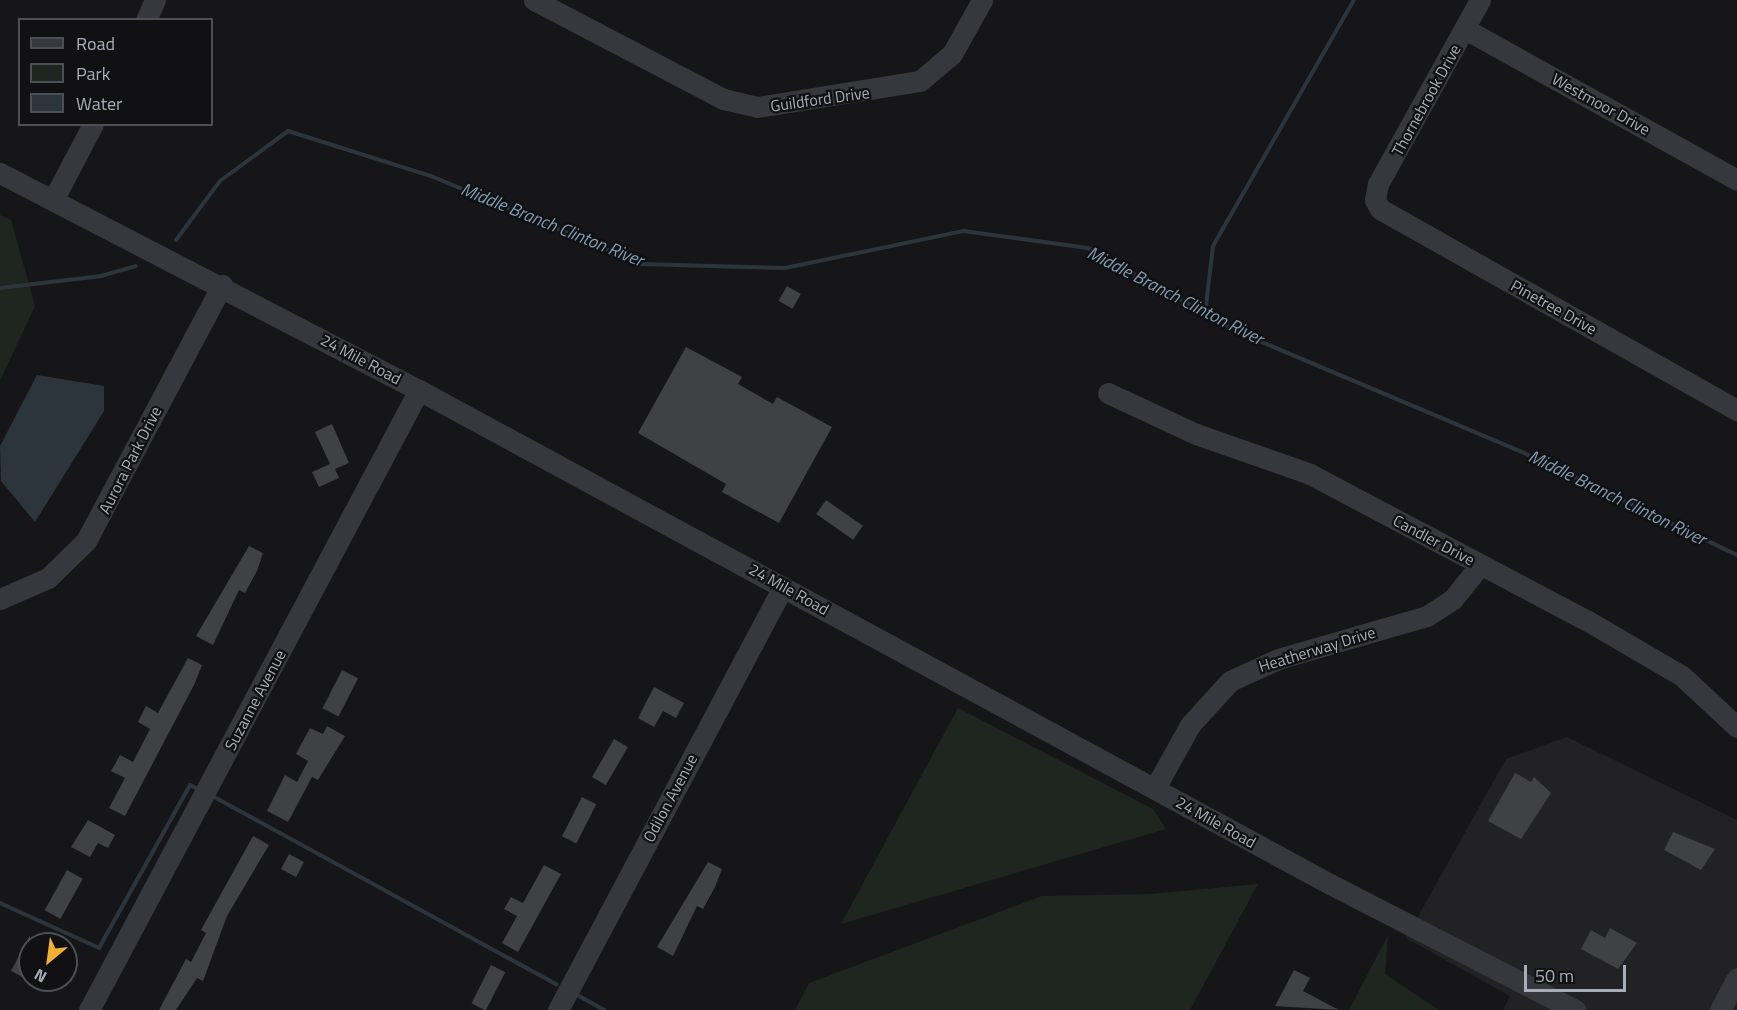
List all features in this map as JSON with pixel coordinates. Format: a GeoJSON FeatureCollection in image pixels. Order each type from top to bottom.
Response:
{"type":"FeatureCollection","features":[{"type":"Feature","properties":{"kind":"street"},"geometry":{"type":"LineString","coordinates":[[147,18],[155,0]]}},
{"type":"Feature","properties":{"kind":"street","name":"Guildford Drive"},"geometry":{"type":"LineString","coordinates":[[534,0],[723,99],[757,107],[920,81],[952,54],[982,0]]}},
{"type":"Feature","properties":{"kind":"street","name":"Thornebrook Drive"},"geometry":{"type":"LineString","coordinates":[[1375,200],[1378,184],[1480,0]]}},
{"type":"Feature","properties":{"kind":"street","name":"Westmoor Drive"},"geometry":{"type":"LineString","coordinates":[[1465,29],[1737,180]]}},
{"type":"Feature","properties":{"kind":"street"},"geometry":{"type":"LineString","coordinates":[[53,200],[92,126]]}},
{"type":"Feature","properties":{"kind":"street","name":"24 Mile Road"},"geometry":{"type":"LineString","coordinates":[[0,173],[222,285],[1155,789],[1575,1010]]}},
{"type":"Feature","properties":{"kind":"street","name":"Pinetree Drive"},"geometry":{"type":"LineString","coordinates":[[1375,200],[1385,212],[1737,410]]}},
{"type":"Feature","properties":{"kind":"street","name":"Aurora Park Drive"},"geometry":{"type":"LineString","coordinates":[[0,599],[48,578],[86,541],[222,285]]}},
{"type":"Feature","properties":{"kind":"street","name":"Suzanne Avenue"},"geometry":{"type":"LineString","coordinates":[[89,1010],[419,390]]}},
{"type":"Feature","properties":{"kind":"street","name":"Candler Drive"},"geometry":{"type":"LineString","coordinates":[[1108,393],[1196,434],[1310,474],[1682,676],[1737,727]]}},
{"type":"Feature","properties":{"kind":"street","name":"Heatherway Drive"},"geometry":{"type":"LineString","coordinates":[[1155,789],[1190,725],[1230,681],[1278,659],[1427,616],[1453,599],[1480,565]]}},
{"type":"Feature","properties":{"kind":"street","name":"Odilon Avenue"},"geometry":{"type":"LineString","coordinates":[[563,1008],[783,587]]}},
{"type":"Feature","properties":{"kind":"street"},"geometry":{"type":"LineString","coordinates":[[1720,1010],[1737,978]]}},
{"type":"Feature","properties":{"kind":"shaded area"},"geometry":{"type":"Polygon","coordinates":[[[1567,737],[1737,820],[1737,1010],[1503,1010],[1510,996],[1406,938],[1506,759],[1567,737]]]}},
{"type":"Feature","properties":{"kind":"green space"},"geometry":{"type":"Polygon","coordinates":[[[0,215],[11,220],[35,306],[0,381],[0,215]]]}},
{"type":"Feature","properties":{"kind":"green space"},"geometry":{"type":"Polygon","coordinates":[[[958,708],[1153,809],[1166,829],[841,924],[958,708]]]}},
{"type":"Feature","properties":{"kind":"green space"},"geometry":{"type":"Polygon","coordinates":[[[1258,884],[1190,1010],[795,1010],[809,983],[1042,896],[1150,894],[1258,884]]]}},
{"type":"Feature","properties":{"kind":"green space"},"geometry":{"type":"Polygon","coordinates":[[[1388,935],[1385,974],[1439,1010],[1349,1010],[1388,935]]]}},
{"type":"Feature","properties":{"kind":"water"},"geometry":{"type":"Polygon","coordinates":[[[37,375],[104,386],[104,411],[35,522],[1,481],[0,446],[37,375]]]}},
{"type":"Feature","properties":{"kind":"building"},"geometry":{"type":"Polygon","coordinates":[[[787,286],[801,294],[792,309],[778,301],[787,286]]]}},
{"type":"Feature","properties":{"kind":"building"},"geometry":{"type":"Polygon","coordinates":[[[686,347],[742,377],[738,384],[773,404],[777,397],[832,427],[779,523],[722,492],[726,484],[638,433],[686,347]]]}},
{"type":"Feature","properties":{"kind":"building"},"geometry":{"type":"Polygon","coordinates":[[[332,424],[349,463],[335,469],[339,478],[319,487],[312,472],[330,464],[315,432],[332,424]]]}},
{"type":"Feature","properties":{"kind":"building"},"geometry":{"type":"Polygon","coordinates":[[[826,500],[863,526],[853,540],[816,514],[826,500]]]}},
{"type":"Feature","properties":{"kind":"building"},"geometry":{"type":"Polygon","coordinates":[[[249,546],[263,553],[257,571],[245,593],[239,590],[213,645],[196,636],[249,546]]]}},
{"type":"Feature","properties":{"kind":"building"},"geometry":{"type":"Polygon","coordinates":[[[188,658],[202,665],[195,683],[125,816],[109,808],[125,778],[111,771],[120,755],[133,762],[150,729],[138,722],[146,706],[158,713],[188,658]]]}},
{"type":"Feature","properties":{"kind":"building"},"geometry":{"type":"Polygon","coordinates":[[[342,670],[358,678],[339,716],[322,708],[342,670]]]}},
{"type":"Feature","properties":{"kind":"building"},"geometry":{"type":"Polygon","coordinates":[[[654,687],[684,703],[676,718],[663,711],[654,727],[638,718],[654,687]]]}},
{"type":"Feature","properties":{"kind":"building"},"geometry":{"type":"Polygon","coordinates":[[[327,726],[345,736],[318,780],[312,777],[288,822],[267,811],[285,775],[297,782],[308,761],[296,754],[310,728],[323,734],[327,726]]]}},
{"type":"Feature","properties":{"kind":"building"},"geometry":{"type":"Polygon","coordinates":[[[614,739],[628,747],[606,785],[592,777],[614,739]]]}},
{"type":"Feature","properties":{"kind":"building"},"geometry":{"type":"Polygon","coordinates":[[[1515,773],[1531,782],[1534,777],[1551,793],[1521,839],[1488,821],[1515,773]]]}},
{"type":"Feature","properties":{"kind":"building"},"geometry":{"type":"Polygon","coordinates":[[[582,797],[596,804],[576,843],[562,836],[582,797]]]}},
{"type":"Feature","properties":{"kind":"building"},"geometry":{"type":"Polygon","coordinates":[[[88,820],[115,835],[108,848],[98,843],[90,857],[71,847],[88,820]]]}},
{"type":"Feature","properties":{"kind":"building"},"geometry":{"type":"Polygon","coordinates":[[[1673,832],[1715,849],[1701,870],[1664,850],[1673,832]]]}},
{"type":"Feature","properties":{"kind":"building"},"geometry":{"type":"Polygon","coordinates":[[[253,836],[269,845],[227,916],[203,981],[197,978],[176,1010],[159,1010],[186,959],[191,962],[206,933],[201,930],[253,836]]]}},
{"type":"Feature","properties":{"kind":"building"},"geometry":{"type":"Polygon","coordinates":[[[289,854],[304,862],[296,877],[281,869],[289,854]]]}},
{"type":"Feature","properties":{"kind":"building"},"geometry":{"type":"Polygon","coordinates":[[[708,862],[722,869],[703,909],[697,906],[673,956],[657,947],[708,862]]]}},
{"type":"Feature","properties":{"kind":"building"},"geometry":{"type":"Polygon","coordinates":[[[544,865],[561,874],[518,952],[502,943],[517,916],[504,909],[511,897],[523,903],[544,865]]]}},
{"type":"Feature","properties":{"kind":"building"},"geometry":{"type":"Polygon","coordinates":[[[67,870],[83,879],[60,919],[45,910],[67,870]]]}},
{"type":"Feature","properties":{"kind":"building"},"geometry":{"type":"Polygon","coordinates":[[[1610,928],[1637,943],[1618,969],[1581,949],[1591,930],[1605,938],[1610,928]]]}},
{"type":"Feature","properties":{"kind":"building"},"geometry":{"type":"Polygon","coordinates":[[[18,958],[18,975],[11,971],[18,958]]]}},
{"type":"Feature","properties":{"kind":"building"},"geometry":{"type":"Polygon","coordinates":[[[491,965],[505,972],[486,1010],[471,1003],[491,965]]]}},
{"type":"Feature","properties":{"kind":"building"},"geometry":{"type":"Polygon","coordinates":[[[1294,970],[1310,978],[1303,991],[1339,1010],[1275,1006],[1294,970]]]}},
{"type":"Feature","properties":{"kind":"waterway"},"geometry":{"type":"LineString","coordinates":[[1205,314],[1213,246],[1354,0]]}},
{"type":"Feature","properties":{"kind":"waterway","name":"Middle Branch Clinton River"},"geometry":{"type":"LineString","coordinates":[[176,240],[220,181],[288,131],[431,176],[641,264],[785,268],[964,231],[1088,248],[1238,332],[1520,451],[1737,555]]}},
{"type":"Feature","properties":{"kind":"waterway","name":"Middle Branch Clinton River"},"geometry":{"type":"LineString","coordinates":[[0,288],[101,276],[136,266]]}},
{"type":"Feature","properties":{"kind":"waterway"},"geometry":{"type":"LineString","coordinates":[[0,903],[99,948],[190,785],[196,788]]}},
{"type":"Feature","properties":{"kind":"waterway"},"geometry":{"type":"LineString","coordinates":[[216,798],[556,984]]}},
{"type":"Feature","properties":{"kind":"waterway"},"geometry":{"type":"LineString","coordinates":[[579,996],[604,1010]]}}]}
